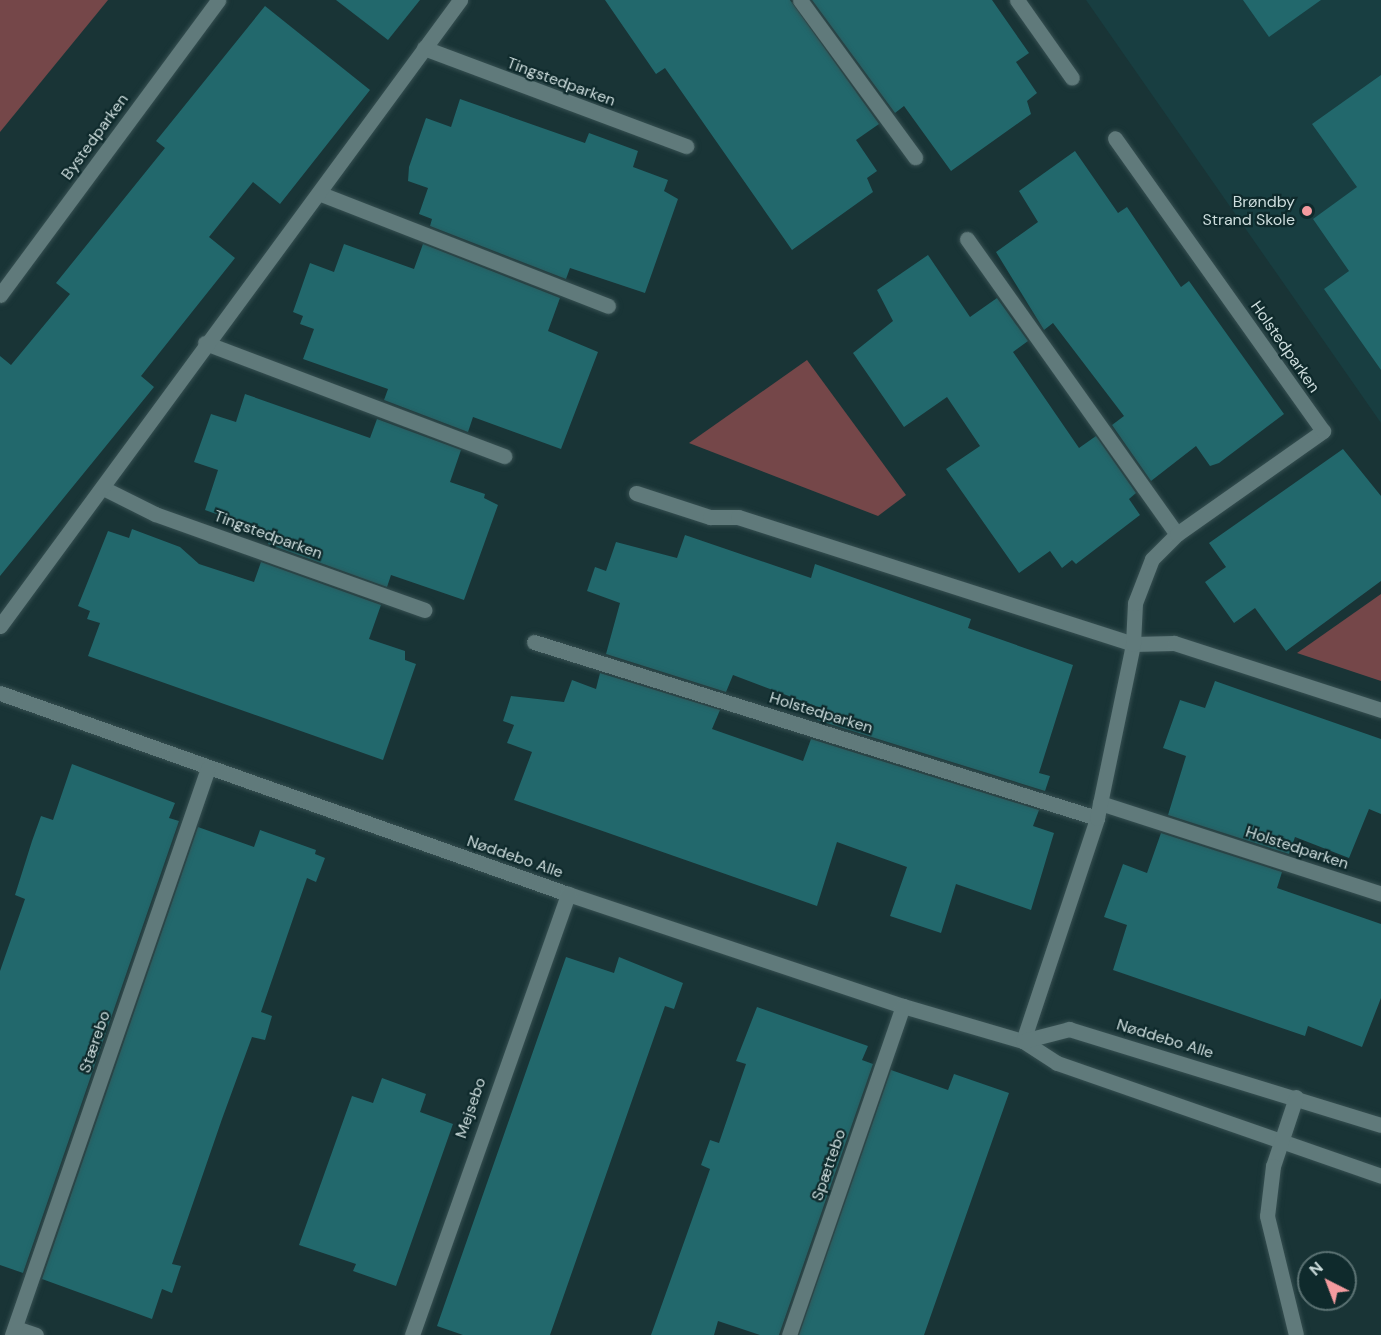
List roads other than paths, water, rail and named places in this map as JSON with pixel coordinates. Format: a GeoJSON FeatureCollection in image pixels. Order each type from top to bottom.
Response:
{"type":"FeatureCollection","features":[{"type":"Feature","properties":{"kind":"street","name":"Bystedparken"},"geometry":{"type":"LineString","coordinates":[[0,295],[218,0]]}},
{"type":"Feature","properties":{"kind":"street"},"geometry":{"type":"LineString","coordinates":[[0,626],[103,488],[205,343],[321,194],[460,0]]}},
{"type":"Feature","properties":{"kind":"street"},"geometry":{"type":"LineString","coordinates":[[800,0],[915,157]]}},
{"type":"Feature","properties":{"kind":"street"},"geometry":{"type":"LineString","coordinates":[[1017,0],[1072,78]]}},
{"type":"Feature","properties":{"kind":"street","name":"Tingstedparken"},"geometry":{"type":"LineString","coordinates":[[424,48],[686,146]]}},
{"type":"Feature","properties":{"kind":"street","name":"Holstedparken"},"geometry":{"type":"LineString","coordinates":[[1023,1041],[1098,810],[1133,644],[1135,603],[1152,559],[1177,534],[1323,431],[1115,138]]}},
{"type":"Feature","properties":{"kind":"street"},"geometry":{"type":"LineString","coordinates":[[321,194],[608,306]]}},
{"type":"Feature","properties":{"kind":"street"},"geometry":{"type":"LineString","coordinates":[[967,239],[1177,534]]}},
{"type":"Feature","properties":{"kind":"street"},"geometry":{"type":"LineString","coordinates":[[205,343],[504,456]]}},
{"type":"Feature","properties":{"kind":"street","name":"Tingstedparken"},"geometry":{"type":"LineString","coordinates":[[103,488],[155,514],[424,610]]}},
{"type":"Feature","properties":{"kind":"street"},"geometry":{"type":"LineString","coordinates":[[636,493],[710,517],[738,517],[1133,644],[1174,643],[1381,710]]}},
{"type":"Feature","properties":{"kind":"street","name":"Holstedparken"},"geometry":{"type":"LineString","coordinates":[[534,642],[1381,894]]}},
{"type":"Feature","properties":{"kind":"street","name":"Nøddebo Alle"},"geometry":{"type":"LineString","coordinates":[[0,693],[568,894],[903,1006],[1023,1041],[1057,1063],[1381,1176]]}},
{"type":"Feature","properties":{"kind":"street","name":"Stærebo"},"geometry":{"type":"LineString","coordinates":[[36,1335],[14,1331],[208,768]]}},
{"type":"Feature","properties":{"kind":"street","name":"Mejsebo"},"geometry":{"type":"LineString","coordinates":[[412,1335],[568,894]]}},
{"type":"Feature","properties":{"kind":"street","name":"Spættebo"},"geometry":{"type":"LineString","coordinates":[[789,1335],[903,1006]]}},
{"type":"Feature","properties":{"kind":"street","name":"Nøddebo Alle"},"geometry":{"type":"LineString","coordinates":[[1023,1041],[1069,1029],[1381,1125]]}},
{"type":"Feature","properties":{"kind":"street"},"geometry":{"type":"LineString","coordinates":[[1296,1097],[1281,1140],[1267,1216],[1296,1335]]}},
{"type":"Feature","properties":{"kind":"place","name":"Brøndby Strand Skole"},"geometry":{"type":"Point","coordinates":[1307,211]}}]}
